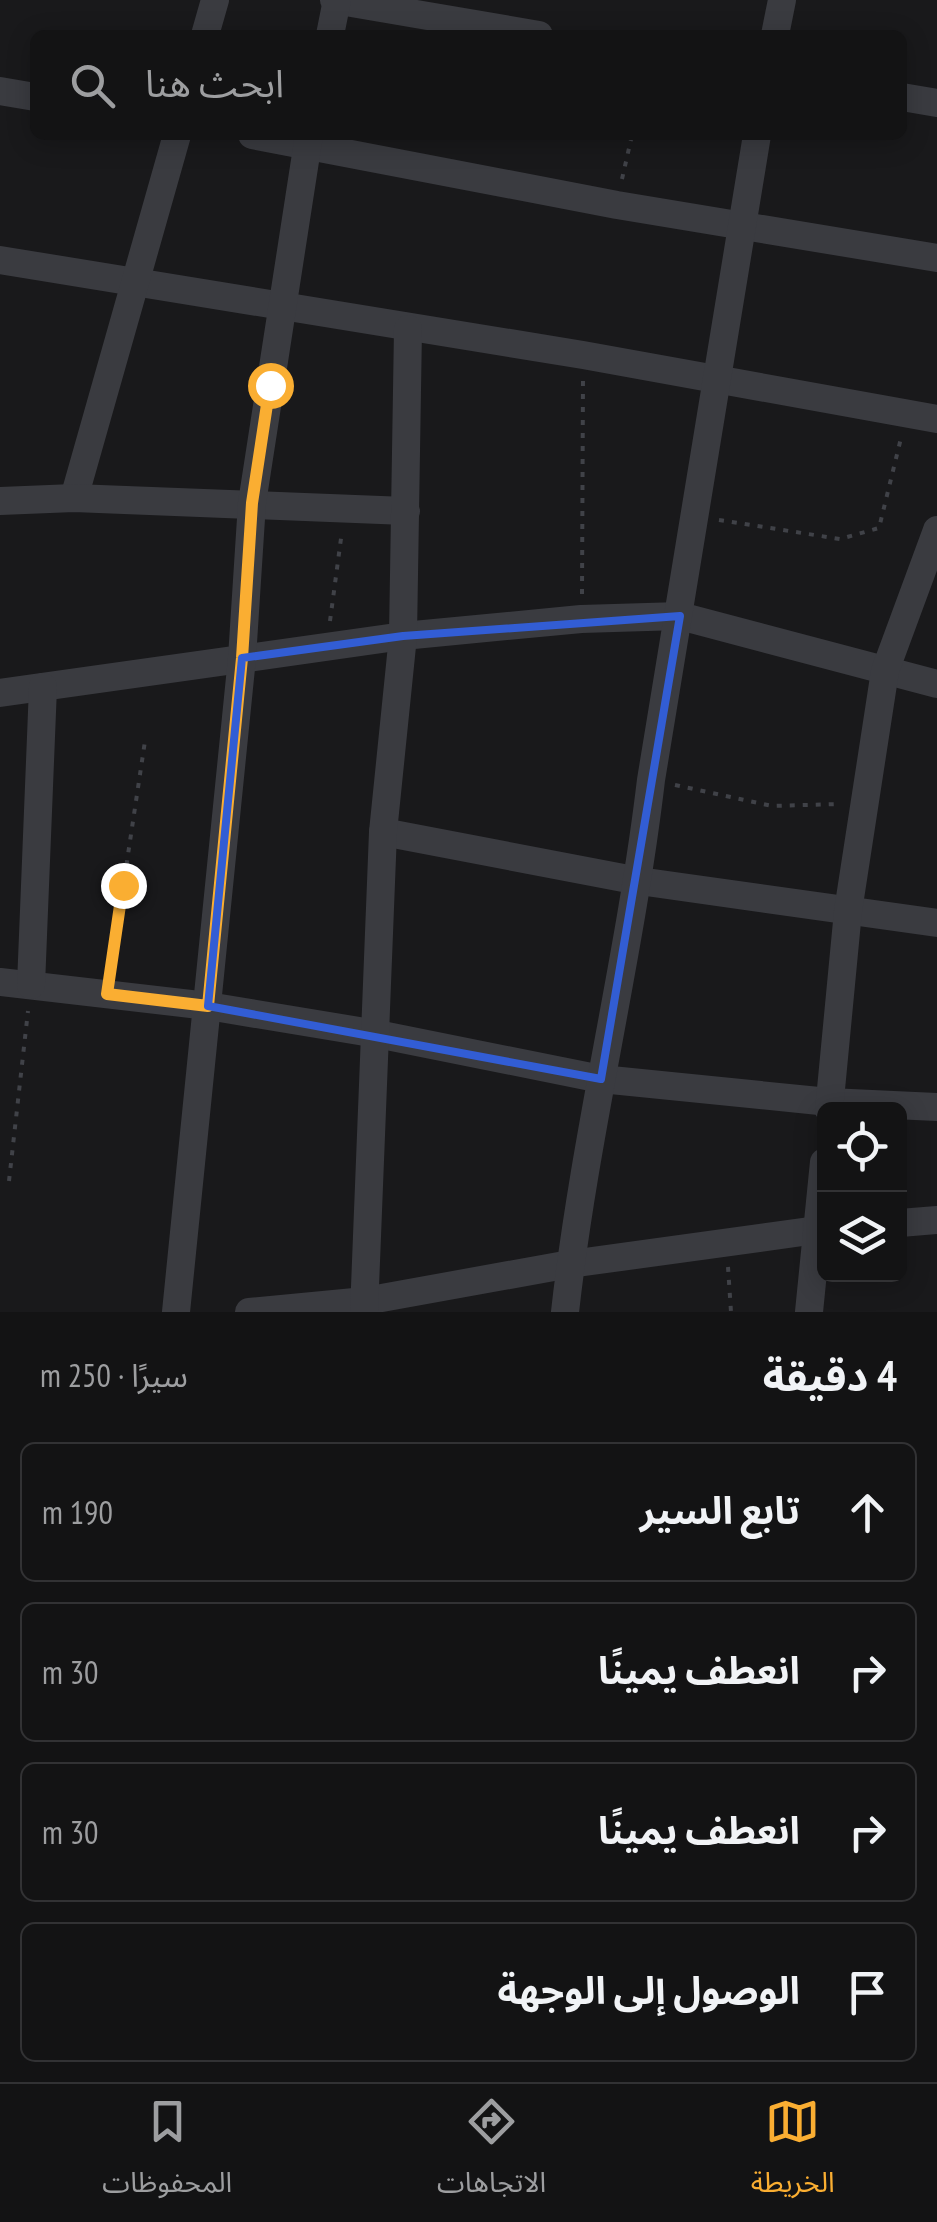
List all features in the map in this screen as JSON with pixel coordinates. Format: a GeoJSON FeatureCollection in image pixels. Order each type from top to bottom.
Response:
{"type":"FeatureCollection","features":[{"type":"Feature","properties":{"kind":"street"},"geometry":{"type":"LineString","coordinates":[[206,30],[215,0]]}},
{"type":"Feature","properties":{"kind":"street"},"geometry":{"type":"LineString","coordinates":[[331,30],[336,0],[510,30]]}},
{"type":"Feature","properties":{"kind":"street"},"geometry":{"type":"LineString","coordinates":[[775,30],[782,0]]}},
{"type":"Feature","properties":{"kind":"street"},"geometry":{"type":"LineString","coordinates":[[0,91],[30,95]]}},
{"type":"Feature","properties":{"kind":"street"},"geometry":{"type":"LineString","coordinates":[[907,98],[937,103]]}},
{"type":"Feature","properties":{"kind":"street"},"geometry":{"type":"LineString","coordinates":[[74,498],[176,140]]}},
{"type":"Feature","properties":{"kind":"street"},"geometry":{"type":"LineString","coordinates":[[176,1312],[242,658],[252,503],[307,140],[617,204],[937,258]]}},
{"type":"Feature","properties":{"kind":"street"},"geometry":{"type":"LineString","coordinates":[[565,1312],[601,1079],[639,881],[651,780],[756,140]]}},
{"type":"Feature","properties":{"kind":"street"},"geometry":{"type":"LineString","coordinates":[[0,260],[583,355],[937,419]]}},
{"type":"Feature","properties":{"kind":"street"},"geometry":{"type":"LineString","coordinates":[[364,1306],[383,832],[403,636],[408,329]]}},
{"type":"Feature","properties":{"kind":"street"},"geometry":{"type":"LineString","coordinates":[[0,502],[74,498],[406,511]]}},
{"type":"Feature","properties":{"kind":"street"},"geometry":{"type":"LineString","coordinates":[[829,1102],[848,911],[885,671],[937,530]]}},
{"type":"Feature","properties":{"kind":"street"},"geometry":{"type":"LineString","coordinates":[[0,693],[403,636],[582,618],[680,616],[937,684]]}},
{"type":"Feature","properties":{"kind":"street"},"geometry":{"type":"LineString","coordinates":[[30,986],[43,687]]}},
{"type":"Feature","properties":{"kind":"street"},"geometry":{"type":"LineString","coordinates":[[383,832],[639,881],[937,924]]}},
{"type":"Feature","properties":{"kind":"street"},"geometry":{"type":"LineString","coordinates":[[0,982],[208,1006],[377,1034],[601,1079],[817,1105]]}},
{"type":"Feature","properties":{"kind":"street"},"geometry":{"type":"LineString","coordinates":[[907,1107],[937,1107]]}},
{"type":"Feature","properties":{"kind":"street"},"geometry":{"type":"LineString","coordinates":[[907,1222],[937,1220]]}},
{"type":"Feature","properties":{"kind":"street"},"geometry":{"type":"LineString","coordinates":[[249,1312],[364,1306],[570,1264],[817,1230]]}},
{"type":"Feature","properties":{"kind":"street"},"geometry":{"type":"LineString","coordinates":[[809,1312],[817,1261]]}},
{"type":"Feature","properties":{"kind":"path"},"geometry":{"type":"LineString","coordinates":[[617,204],[631,140]]}},
{"type":"Feature","properties":{"kind":"path"},"geometry":{"type":"LineString","coordinates":[[582,618],[583,355]]}},
{"type":"Feature","properties":{"kind":"path"},"geometry":{"type":"LineString","coordinates":[[696,516],[840,539],[879,528],[907,414]]}},
{"type":"Feature","properties":{"kind":"path"},"geometry":{"type":"LineString","coordinates":[[326,645],[344,509]]}},
{"type":"Feature","properties":{"kind":"path"},"geometry":{"type":"LineString","coordinates":[[107,994],[145,740]]}},
{"type":"Feature","properties":{"kind":"path"},"geometry":{"type":"LineString","coordinates":[[651,780],[772,806],[828,802],[862,808]]}},
{"type":"Feature","properties":{"kind":"path"},"geometry":{"type":"LineString","coordinates":[[9,1180],[30,986]]}},
{"type":"Feature","properties":{"kind":"path"},"geometry":{"type":"LineString","coordinates":[[727,1242],[731,1312]]}},
{"type":"Feature","properties":{"kind":"highlighted area"},"geometry":{"type":"Polygon","coordinates":[[[680,616],[601,1079],[208,1006],[242,658],[403,636],[680,616]]]}},
{"type":"Feature","properties":{"kind":"route"},"geometry":{"type":"LineString","coordinates":[[123,885],[107,994],[208,1006],[242,658],[252,503],[270,385]]}}]}
